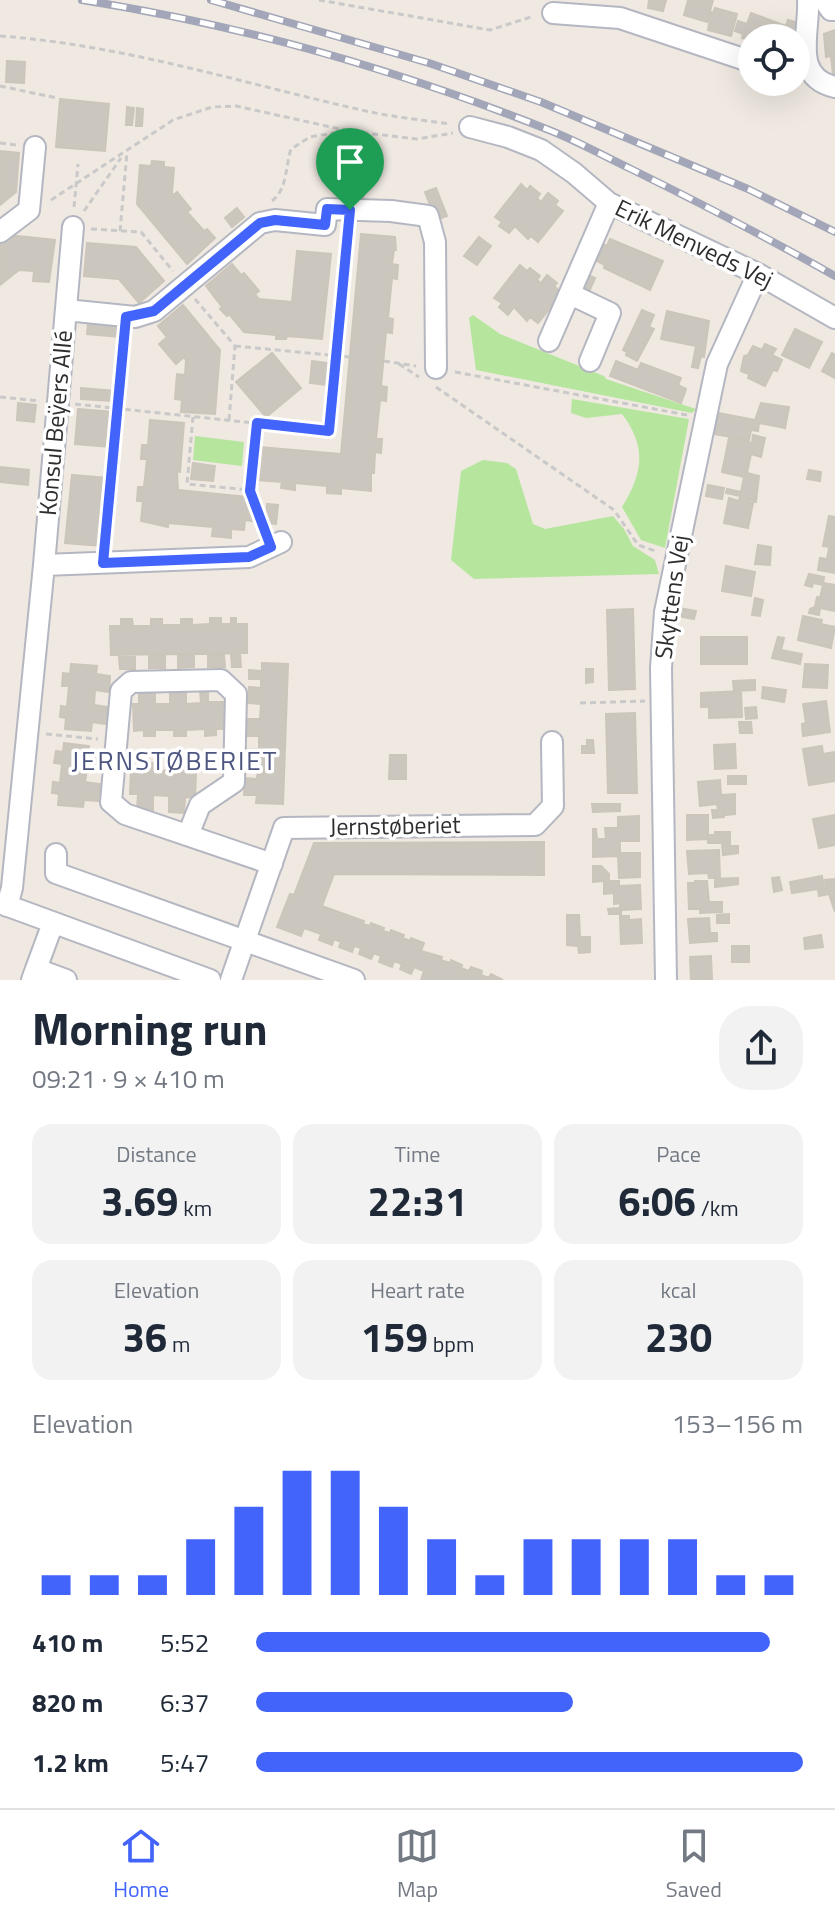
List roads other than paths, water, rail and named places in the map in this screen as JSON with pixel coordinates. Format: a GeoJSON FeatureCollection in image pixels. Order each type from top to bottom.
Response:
{"type":"FeatureCollection","features":[{"type":"Feature","properties":{"kind":"street"},"geometry":{"type":"LineString","coordinates":[[814,1],[835,10]]}},
{"type":"Feature","properties":{"kind":"street"},"geometry":{"type":"LineString","coordinates":[[814,1],[816,55],[820,70],[835,78]]}},
{"type":"Feature","properties":{"kind":"street"},"geometry":{"type":"LineString","coordinates":[[814,1],[806,20],[808,66],[816,80],[835,87]]}},
{"type":"Feature","properties":{"kind":"street"},"geometry":{"type":"LineString","coordinates":[[553,13],[622,9],[738,56]]}},
{"type":"Feature","properties":{"kind":"street","name":"Erik Menveds Vej"},"geometry":{"type":"LineString","coordinates":[[470,127],[541,150],[609,203],[758,274],[835,318]]}},
{"type":"Feature","properties":{"kind":"street"},"geometry":{"type":"LineString","coordinates":[[0,232],[29,210],[35,147]]}},
{"type":"Feature","properties":{"kind":"street"},"geometry":{"type":"LineString","coordinates":[[549,341],[609,203]]}},
{"type":"Feature","properties":{"kind":"street","name":"Konsul Beÿers Allé"},"geometry":{"type":"LineString","coordinates":[[3,905],[12,888],[66,310],[126,317],[154,311],[260,223],[275,220],[325,225],[327,209],[428,216],[435,242],[430,377]]}},
{"type":"Feature","properties":{"kind":"street"},"geometry":{"type":"LineString","coordinates":[[66,310],[73,227]]}},
{"type":"Feature","properties":{"kind":"street","name":"Skyttens Vej"},"geometry":{"type":"LineString","coordinates":[[666,980],[661,701],[665,612],[704,418],[720,355],[758,274]]}},
{"type":"Feature","properties":{"kind":"street"},"geometry":{"type":"LineString","coordinates":[[570,294],[610,313],[590,361]]}},
{"type":"Feature","properties":{"kind":"street"},"geometry":{"type":"LineString","coordinates":[[44,565],[249,557],[276,544]]}},
{"type":"Feature","properties":{"kind":"street"},"geometry":{"type":"LineString","coordinates":[[188,835],[200,805],[234,782],[236,694],[221,680],[131,682],[121,691],[111,802],[125,814],[272,864]]}},
{"type":"Feature","properties":{"kind":"street","name":"Jernstøberiet"},"geometry":{"type":"LineString","coordinates":[[231,980],[284,828],[535,825],[553,806],[552,742]]}},
{"type":"Feature","properties":{"kind":"street"},"geometry":{"type":"LineString","coordinates":[[56,854],[56,873],[354,980]]}},
{"type":"Feature","properties":{"kind":"street"},"geometry":{"type":"LineString","coordinates":[[3,905],[210,980]]}},
{"type":"Feature","properties":{"kind":"street"},"geometry":{"type":"LineString","coordinates":[[53,923],[34,975],[66,980]]}},
{"type":"Feature","properties":{"kind":"railway"},"geometry":{"type":"LineString","coordinates":[[82,0],[260,36],[377,69],[492,108],[590,149],[835,276]]}},
{"type":"Feature","properties":{"kind":"railway"},"geometry":{"type":"LineString","coordinates":[[211,0],[429,63],[541,102],[748,189],[835,232]]}},
{"type":"Feature","properties":{"kind":"district","name":"JERNSTØBERIET"},"geometry":{"type":"Point","coordinates":[175,761]}}]}
